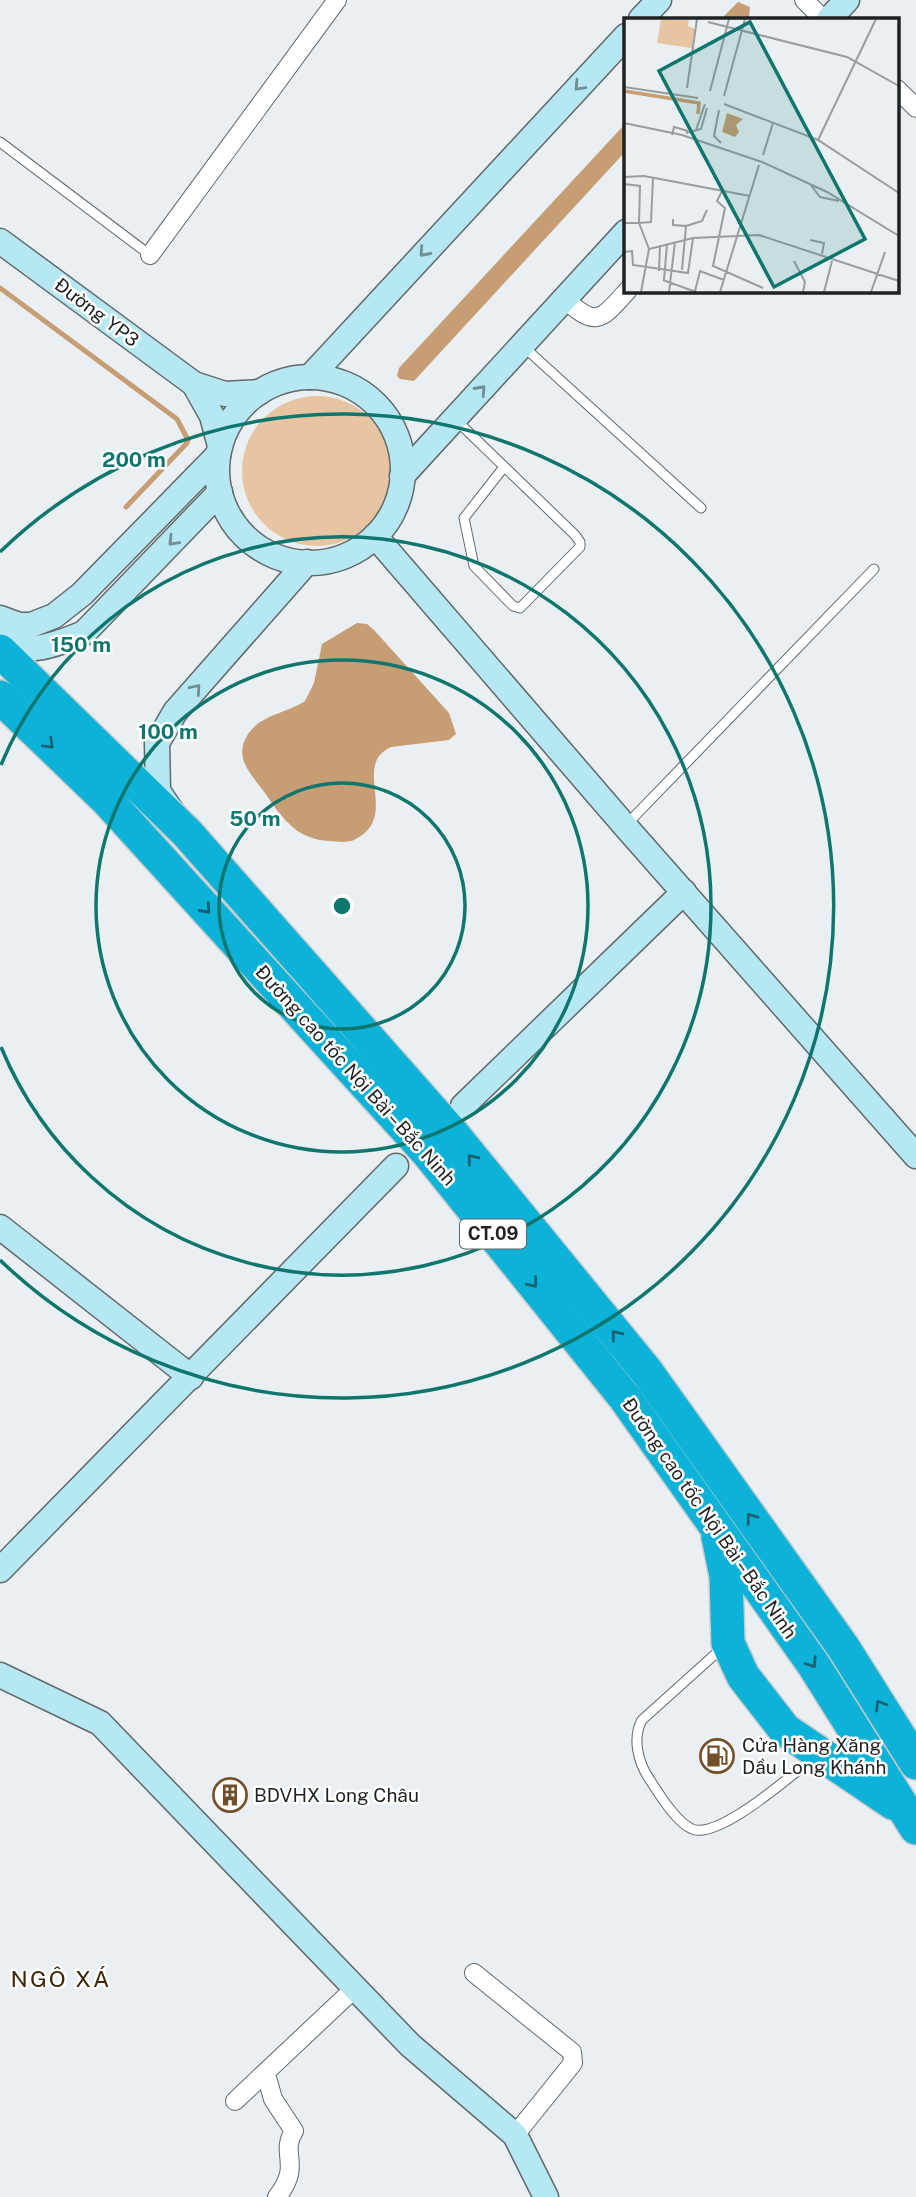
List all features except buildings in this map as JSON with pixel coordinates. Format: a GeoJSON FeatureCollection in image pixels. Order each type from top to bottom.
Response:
{"type":"FeatureCollection","features":[{"type":"Feature","properties":{"kind":"highway","name":"Đường cao tốc Nội Bài – Bắc Ninh"},"geometry":{"type":"LineString","coordinates":[[0,651],[187,833],[452,1133],[647,1372],[843,1647],[916,1763]]}},
{"type":"Feature","properties":{"kind":"highway","name":"Đường cao tốc Nội Bài – Bắc Ninh"},"geometry":{"type":"LineString","coordinates":[[0,697],[106,799],[428,1153],[625,1398],[813,1664],[912,1822]]}},
{"type":"Feature","properties":{"kind":"highway"},"geometry":{"type":"LineString","coordinates":[[715,1525],[726,1576],[729,1643],[739,1667],[757,1696],[785,1730],[873,1787],[912,1822]]}},
{"type":"Feature","properties":{"kind":"street"},"geometry":{"type":"LineString","coordinates":[[150,254],[337,0]]}},
{"type":"Feature","properties":{"kind":"street"},"geometry":{"type":"LineString","coordinates":[[642,18],[659,0]]}},
{"type":"Feature","properties":{"kind":"street"},"geometry":{"type":"LineString","coordinates":[[804,0],[822,18]]}},
{"type":"Feature","properties":{"kind":"street"},"geometry":{"type":"LineString","coordinates":[[830,18],[847,0]]}},
{"type":"Feature","properties":{"kind":"street"},"geometry":{"type":"LineString","coordinates":[[310,377],[624,37]]}},
{"type":"Feature","properties":{"kind":"street"},"geometry":{"type":"LineString","coordinates":[[898,90],[916,108]]}},
{"type":"Feature","properties":{"kind":"street"},"geometry":{"type":"LineString","coordinates":[[402,476],[624,233]]}},
{"type":"Feature","properties":{"kind":"street","name":"Đường YP3"},"geometry":{"type":"LineString","coordinates":[[0,241],[194,384]]}},
{"type":"Feature","properties":{"kind":"street"},"geometry":{"type":"LineString","coordinates":[[563,299],[584,317],[596,320],[603,318],[626,292]]}},
{"type":"Feature","properties":{"kind":"street"},"geometry":{"type":"LineString","coordinates":[[0,618],[19,625],[31,625],[54,617],[82,594],[219,451],[235,415],[260,392],[283,381],[310,377],[345,385],[378,407],[398,441],[402,476],[396,506],[375,536],[348,554],[327,561],[307,562],[274,555],[251,541],[233,520],[220,492],[219,451],[212,416],[194,384]]}},
{"type":"Feature","properties":{"kind":"street"},"geometry":{"type":"LineString","coordinates":[[194,384],[225,394],[260,392]]}},
{"type":"Feature","properties":{"kind":"street"},"geometry":{"type":"LineString","coordinates":[[0,640],[30,649],[56,644],[84,633],[220,492]]}},
{"type":"Feature","properties":{"kind":"street"},"geometry":{"type":"LineString","coordinates":[[375,536],[625,827],[916,1156]]}},
{"type":"Feature","properties":{"kind":"street"},"geometry":{"type":"LineString","coordinates":[[187,833],[158,791],[157,743],[176,712],[307,562]]}},
{"type":"Feature","properties":{"kind":"street"},"geometry":{"type":"LineString","coordinates":[[463,1106],[684,892]]}},
{"type":"Feature","properties":{"kind":"street"},"geometry":{"type":"LineString","coordinates":[[0,1570],[396,1166]]}},
{"type":"Feature","properties":{"kind":"street"},"geometry":{"type":"LineString","coordinates":[[0,1227],[191,1377]]}},
{"type":"Feature","properties":{"kind":"street"},"geometry":{"type":"LineString","coordinates":[[0,1675],[100,1723],[410,2045],[515,2135],[545,2197]]}},
{"type":"Feature","properties":{"kind":"street"},"geometry":{"type":"LineString","coordinates":[[474,1973],[575,2057],[515,2135]]}},
{"type":"Feature","properties":{"kind":"street"},"geometry":{"type":"LineString","coordinates":[[235,2101],[355,1988]]}},
{"type":"Feature","properties":{"kind":"street"},"geometry":{"type":"LineString","coordinates":[[266,2074],[273,2099],[294,2131],[286,2144],[291,2173],[277,2197]]}},
{"type":"Feature","properties":{"kind":"lane"},"geometry":{"type":"LineString","coordinates":[[0,142],[150,254]]}},
{"type":"Feature","properties":{"kind":"lane"},"geometry":{"type":"LineString","coordinates":[[521,345],[701,508]]}},
{"type":"Feature","properties":{"kind":"lane"},"geometry":{"type":"LineString","coordinates":[[455,419],[504,467],[580,542],[580,547],[520,608],[513,606],[474,566],[464,527],[468,510],[504,467]]}},
{"type":"Feature","properties":{"kind":"lane"},"geometry":{"type":"LineString","coordinates":[[625,827],[874,569]]}},
{"type":"Feature","properties":{"kind":"lane"},"geometry":{"type":"LineString","coordinates":[[729,1643],[642,1720],[637,1729],[637,1751],[648,1778],[680,1819],[692,1829],[708,1830],[725,1823],[820,1754]]}},
{"type":"Feature","properties":{"kind":"shaded area"},"geometry":{"type":"Polygon","coordinates":[[[738,2],[750,7],[749,18],[722,18],[738,2]]]}},
{"type":"Feature","properties":{"kind":"shaded area"},"geometry":{"type":"Polygon","coordinates":[[[624,125],[624,153],[414,381],[400,379],[397,376],[399,368],[624,125]]]}},
{"type":"Feature","properties":{"kind":"shaded area"},"geometry":{"type":"Polygon","coordinates":[[[317,396],[346,402],[370,418],[386,442],[392,471],[386,500],[370,524],[346,540],[317,546],[288,540],[264,524],[248,500],[242,471],[248,442],[264,418],[288,402],[317,396]]]}},
{"type":"Feature","properties":{"kind":"shaded area"},"geometry":{"type":"Polygon","coordinates":[[[357,623],[367,624],[374,630],[449,713],[456,734],[449,740],[391,747],[380,755],[374,778],[376,805],[368,829],[350,841],[318,840],[299,832],[278,811],[246,767],[243,744],[259,723],[305,701],[314,683],[322,644],[357,623]]]}},
{"type":"Feature","properties":{"kind":"waterway"},"geometry":{"type":"LineString","coordinates":[[0,288],[177,419],[187,443],[126,507]]}},
{"type":"Feature","properties":{"kind":"place","name":"Cửa Hàng Xăng Dầu Long Khánh"},"geometry":{"type":"Point","coordinates":[717,1756]}},
{"type":"Feature","properties":{"kind":"place","name":"BDVHX Long Châu"},"geometry":{"type":"Point","coordinates":[230,1795]}},
{"type":"Feature","properties":{"kind":"district","name":"NGÔ XÁ"},"geometry":{"type":"Point","coordinates":[61,1979]}}]}
